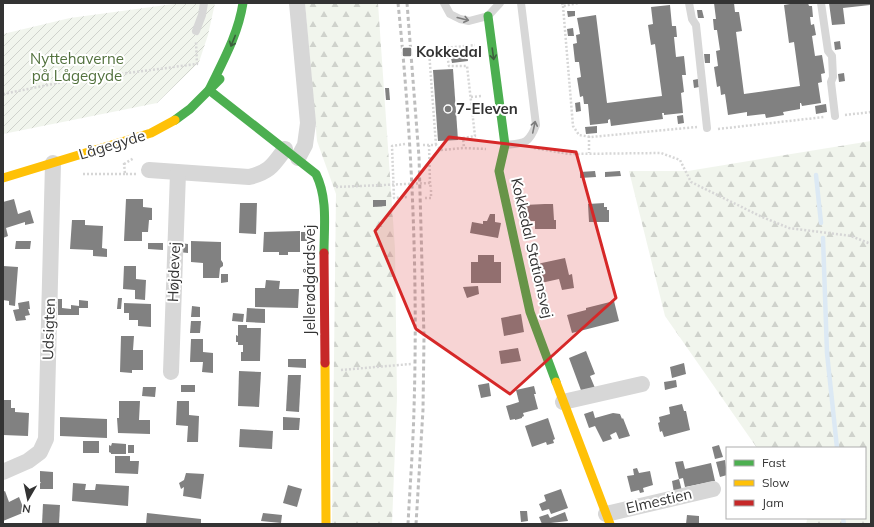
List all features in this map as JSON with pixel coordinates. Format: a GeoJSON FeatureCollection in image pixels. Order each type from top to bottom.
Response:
{"type":"FeatureCollection","features":[{"type":"Feature","properties":{"kind":"street","name":"Lågegyde"},"geometry":{"type":"LineString","coordinates":[[209,90],[234,40],[241,19],[243,3]]}},
{"type":"Feature","properties":{"kind":"street"},"geometry":{"type":"LineString","coordinates":[[149,170],[249,177],[260,174],[305,145],[308,123],[297,3]]}},
{"type":"Feature","properties":{"kind":"street","name":"Kokkedal Stationsvej"},"geometry":{"type":"LineString","coordinates":[[488,16],[505,145],[499,171],[530,312],[608,519]]}},
{"type":"Feature","properties":{"kind":"street","name":"Lågegyde"},"geometry":{"type":"LineString","coordinates":[[3,178],[142,136],[159,129],[190,109],[224,76],[233,62]]}},
{"type":"Feature","properties":{"kind":"street","name":"Jellerødgårdsvej"},"geometry":{"type":"LineString","coordinates":[[209,90],[316,174],[321,185],[324,197],[326,524]]}},
{"type":"Feature","properties":{"kind":"street","name":"Udsigten"},"geometry":{"type":"LineString","coordinates":[[3,472],[28,462],[40,452],[46,439],[53,163]]}},
{"type":"Feature","properties":{"kind":"street","name":"Højdevej"},"geometry":{"type":"LineString","coordinates":[[171,372],[178,173]]}},
{"type":"Feature","properties":{"kind":"street"},"geometry":{"type":"LineString","coordinates":[[563,402],[642,384]]}},
{"type":"Feature","properties":{"kind":"street","name":"Elmestien"},"geometry":{"type":"LineString","coordinates":[[608,519],[713,489]]}},
{"type":"Feature","properties":{"kind":"lane"},"geometry":{"type":"LineString","coordinates":[[196,31],[202,15],[204,3]]}},
{"type":"Feature","properties":{"kind":"lane"},"geometry":{"type":"LineString","coordinates":[[444,3],[450,14],[460,19],[469,21],[488,16],[500,3]]}},
{"type":"Feature","properties":{"kind":"lane"},"geometry":{"type":"LineString","coordinates":[[486,3],[488,16]]}},
{"type":"Feature","properties":{"kind":"lane"},"geometry":{"type":"LineString","coordinates":[[505,145],[525,142],[532,136],[536,125],[521,3]]}},
{"type":"Feature","properties":{"kind":"lane"},"geometry":{"type":"LineString","coordinates":[[689,3],[692,19],[696,25],[707,128]]}},
{"type":"Feature","properties":{"kind":"lane"},"geometry":{"type":"LineString","coordinates":[[821,3],[828,51],[832,56],[832,82],[836,116]]}},
{"type":"Feature","properties":{"kind":"path"},"geometry":{"type":"LineString","coordinates":[[579,3],[563,4],[573,126],[579,135],[588,136],[694,126],[715,129],[734,128],[871,112]]}},
{"type":"Feature","properties":{"kind":"path"},"geometry":{"type":"LineString","coordinates":[[3,94],[73,80],[197,64],[196,31]]}},
{"type":"Feature","properties":{"kind":"path"},"geometry":{"type":"LineString","coordinates":[[415,51],[429,51],[491,43]]}},
{"type":"Feature","properties":{"kind":"path"},"geometry":{"type":"LineString","coordinates":[[446,48],[449,66],[467,66],[475,136],[463,138],[464,148]]}},
{"type":"Feature","properties":{"kind":"path"},"geometry":{"type":"LineString","coordinates":[[429,51],[436,145],[441,150],[464,148],[487,149],[505,145]]}},
{"type":"Feature","properties":{"kind":"path"},"geometry":{"type":"LineString","coordinates":[[471,97],[480,96]]}},
{"type":"Feature","properties":{"kind":"path"},"geometry":{"type":"LineString","coordinates":[[588,136],[589,153]]}},
{"type":"Feature","properties":{"kind":"path"},"geometry":{"type":"LineString","coordinates":[[525,142],[533,148],[569,154],[661,153],[680,160],[692,182],[762,217],[789,228],[851,236],[871,244]]}},
{"type":"Feature","properties":{"kind":"path"},"geometry":{"type":"LineString","coordinates":[[405,144],[392,146],[393,191],[394,198],[408,197]]}},
{"type":"Feature","properties":{"kind":"path"},"geometry":{"type":"LineString","coordinates":[[425,198],[431,198],[430,145]]}},
{"type":"Feature","properties":{"kind":"path"},"geometry":{"type":"LineString","coordinates":[[422,146],[436,145]]}},
{"type":"Feature","properties":{"kind":"path"},"geometry":{"type":"LineString","coordinates":[[82,174],[125,174]]}},
{"type":"Feature","properties":{"kind":"path"},"geometry":{"type":"LineString","coordinates":[[336,187],[430,183]]}},
{"type":"Feature","properties":{"kind":"path"},"geometry":{"type":"LineString","coordinates":[[325,371],[411,364]]}},
{"type":"Feature","properties":{"kind":"highlighted area"},"geometry":{"type":"Polygon","coordinates":[[[449,137],[576,152],[616,298],[510,394],[416,329],[375,231],[449,137]]]}},
{"type":"Feature","properties":{"kind":"green space","name":"Nyttehaverne på Lågegyde"},"geometry":{"type":"Polygon","coordinates":[[[181,3],[215,3],[208,35],[199,62],[157,103],[3,134],[3,34],[70,18],[181,3]]]}},
{"type":"Feature","properties":{"kind":"green space"},"geometry":{"type":"Polygon","coordinates":[[[305,3],[378,3],[395,249],[397,398],[392,524],[332,524],[336,194],[317,141],[305,3]]]}},
{"type":"Feature","properties":{"kind":"green space"},"geometry":{"type":"Polygon","coordinates":[[[871,141],[871,524],[806,524],[806,519],[866,519],[866,447],[756,447],[665,316],[629,171],[688,171],[871,141]]]}},
{"type":"Feature","properties":{"kind":"building"},"geometry":{"type":"Polygon","coordinates":[[[714,3],[734,3],[735,12],[739,12],[742,31],[736,32],[744,94],[800,86],[794,42],[789,43],[784,5],[790,4],[789,3],[808,3],[809,6],[812,6],[813,17],[810,17],[811,25],[814,24],[816,35],[812,36],[815,56],[822,55],[825,73],[821,74],[822,82],[818,83],[821,103],[802,106],[800,103],[800,109],[783,112],[784,115],[766,118],[765,114],[747,116],[747,112],[728,115],[725,94],[721,95],[720,86],[717,87],[714,67],[718,66],[716,51],[720,50],[717,30],[714,30],[713,19],[716,19],[714,3]]]}},
{"type":"Feature","properties":{"kind":"building"},"geometry":{"type":"Polygon","coordinates":[[[829,3],[870,3],[870,5],[843,8],[845,24],[832,25],[829,3]]]}},
{"type":"Feature","properties":{"kind":"building"},"geometry":{"type":"Polygon","coordinates":[[[670,5],[672,26],[676,26],[677,37],[674,37],[676,57],[684,56],[686,75],[682,75],[684,92],[681,93],[683,113],[664,115],[664,113],[662,113],[663,119],[611,126],[610,119],[608,120],[608,123],[590,125],[588,104],[584,104],[583,96],[580,97],[577,78],[581,77],[579,62],[575,62],[573,44],[577,43],[576,35],[580,34],[577,18],[596,15],[607,103],[662,96],[655,44],[651,45],[648,25],[653,24],[651,7],[670,5]]]}},
{"type":"Feature","properties":{"kind":"building"},"geometry":{"type":"Polygon","coordinates":[[[697,10],[702,10],[704,18],[698,18],[697,10]]]}},
{"type":"Feature","properties":{"kind":"building"},"geometry":{"type":"Polygon","coordinates":[[[567,11],[575,11],[575,16],[568,17],[567,11]]]}},
{"type":"Feature","properties":{"kind":"building"},"geometry":{"type":"Polygon","coordinates":[[[573,28],[574,36],[568,36],[567,29],[573,28]]]}},
{"type":"Feature","properties":{"kind":"building"},"geometry":{"type":"Polygon","coordinates":[[[840,41],[841,49],[835,50],[834,42],[840,41]]]}},
{"type":"Feature","properties":{"kind":"building"},"geometry":{"type":"Polygon","coordinates":[[[459,52],[459,54],[467,53],[468,61],[452,63],[450,53],[459,52]]]}},
{"type":"Feature","properties":{"kind":"building"},"geometry":{"type":"Polygon","coordinates":[[[704,54],[710,54],[710,63],[705,63],[704,54]]]}},
{"type":"Feature","properties":{"kind":"building"},"geometry":{"type":"Polygon","coordinates":[[[453,69],[458,140],[438,141],[433,70],[453,69]]]}},
{"type":"Feature","properties":{"kind":"building"},"geometry":{"type":"Polygon","coordinates":[[[844,73],[845,81],[839,82],[838,74],[844,73]]]}},
{"type":"Feature","properties":{"kind":"building"},"geometry":{"type":"Polygon","coordinates":[[[698,79],[699,87],[694,88],[693,80],[698,79]]]}},
{"type":"Feature","properties":{"kind":"building"},"geometry":{"type":"Polygon","coordinates":[[[385,88],[389,88],[390,100],[386,100],[385,88]]]}},
{"type":"Feature","properties":{"kind":"building"},"geometry":{"type":"Polygon","coordinates":[[[580,102],[581,111],[576,112],[575,103],[580,102]]]}},
{"type":"Feature","properties":{"kind":"building"},"geometry":{"type":"Polygon","coordinates":[[[826,104],[827,112],[816,114],[815,106],[826,104]]]}},
{"type":"Feature","properties":{"kind":"building"},"geometry":{"type":"Polygon","coordinates":[[[683,115],[684,123],[678,124],[677,116],[683,115]]]}},
{"type":"Feature","properties":{"kind":"building"},"geometry":{"type":"Polygon","coordinates":[[[597,126],[597,133],[586,134],[585,127],[597,126]]]}},
{"type":"Feature","properties":{"kind":"building"},"geometry":{"type":"Polygon","coordinates":[[[595,171],[596,177],[580,178],[580,172],[595,171]]]}},
{"type":"Feature","properties":{"kind":"building"},"geometry":{"type":"Polygon","coordinates":[[[620,171],[621,176],[605,177],[605,172],[620,171]]]}},
{"type":"Feature","properties":{"kind":"building"},"geometry":{"type":"Polygon","coordinates":[[[14,199],[18,214],[30,210],[34,223],[25,225],[25,222],[6,228],[8,236],[3,238],[3,202],[14,199]]]}},
{"type":"Feature","properties":{"kind":"building"},"geometry":{"type":"Polygon","coordinates":[[[126,199],[143,199],[143,207],[152,208],[152,220],[149,220],[148,232],[142,232],[142,241],[124,241],[126,199]]]}},
{"type":"Feature","properties":{"kind":"building"},"geometry":{"type":"Polygon","coordinates":[[[373,200],[386,200],[386,206],[373,207],[373,200]]]}},
{"type":"Feature","properties":{"kind":"building"},"geometry":{"type":"Polygon","coordinates":[[[240,203],[257,203],[256,234],[239,233],[240,203]]]}},
{"type":"Feature","properties":{"kind":"building"},"geometry":{"type":"Polygon","coordinates":[[[604,203],[604,207],[607,207],[607,210],[609,210],[609,222],[589,222],[588,204],[604,203]]]}},
{"type":"Feature","properties":{"kind":"building"},"geometry":{"type":"Polygon","coordinates":[[[553,204],[556,229],[535,229],[535,221],[528,221],[528,218],[525,219],[524,205],[553,204]]]}},
{"type":"Feature","properties":{"kind":"building"},"geometry":{"type":"Polygon","coordinates":[[[490,214],[495,214],[495,222],[501,223],[498,238],[470,233],[472,222],[483,224],[483,221],[487,221],[490,214]]]}},
{"type":"Feature","properties":{"kind":"building"},"geometry":{"type":"Polygon","coordinates":[[[72,220],[85,220],[85,225],[103,226],[102,248],[107,249],[107,257],[93,256],[93,250],[70,249],[72,220]]]}},
{"type":"Feature","properties":{"kind":"building"},"geometry":{"type":"Polygon","coordinates":[[[300,231],[300,252],[288,252],[288,255],[279,255],[279,252],[263,252],[264,232],[300,231]]]}},
{"type":"Feature","properties":{"kind":"building"},"geometry":{"type":"Polygon","coordinates":[[[301,232],[307,232],[307,241],[301,241],[301,232]]]}},
{"type":"Feature","properties":{"kind":"building"},"geometry":{"type":"Polygon","coordinates":[[[16,241],[31,241],[30,249],[15,249],[16,241]]]}},
{"type":"Feature","properties":{"kind":"building"},"geometry":{"type":"Polygon","coordinates":[[[191,241],[221,242],[221,260],[223,266],[220,268],[219,278],[203,278],[203,263],[191,262],[191,241]]]}},
{"type":"Feature","properties":{"kind":"building"},"geometry":{"type":"Polygon","coordinates":[[[148,243],[163,243],[163,250],[148,249],[148,243]]]}},
{"type":"Feature","properties":{"kind":"building"},"geometry":{"type":"Polygon","coordinates":[[[179,243],[188,244],[188,253],[179,252],[179,243]]]}},
{"type":"Feature","properties":{"kind":"building"},"geometry":{"type":"Polygon","coordinates":[[[478,255],[494,255],[494,262],[501,262],[501,283],[471,283],[471,262],[478,262],[478,255]]]}},
{"type":"Feature","properties":{"kind":"building"},"geometry":{"type":"Polygon","coordinates":[[[565,258],[569,275],[572,274],[574,288],[562,290],[559,279],[541,283],[537,264],[565,258]]]}},
{"type":"Feature","properties":{"kind":"building"},"geometry":{"type":"Polygon","coordinates":[[[3,266],[18,267],[15,306],[9,305],[9,301],[3,300],[3,266]]]}},
{"type":"Feature","properties":{"kind":"building"},"geometry":{"type":"Polygon","coordinates":[[[124,266],[136,266],[136,279],[146,280],[145,300],[135,299],[135,290],[123,289],[124,266]]]}},
{"type":"Feature","properties":{"kind":"building"},"geometry":{"type":"Polygon","coordinates":[[[221,274],[228,274],[228,282],[221,283],[221,274]]]}},
{"type":"Feature","properties":{"kind":"building"},"geometry":{"type":"Polygon","coordinates":[[[266,280],[280,281],[279,289],[299,289],[298,308],[255,307],[255,288],[265,288],[266,280]]]}},
{"type":"Feature","properties":{"kind":"building"},"geometry":{"type":"Polygon","coordinates":[[[478,286],[479,294],[467,298],[463,287],[478,286]]]}},
{"type":"Feature","properties":{"kind":"building"},"geometry":{"type":"Polygon","coordinates":[[[118,298],[122,298],[121,309],[117,309],[118,298]]]}},
{"type":"Feature","properties":{"kind":"building"},"geometry":{"type":"Polygon","coordinates":[[[58,299],[62,299],[62,308],[71,309],[71,305],[79,306],[79,300],[88,301],[88,308],[79,308],[79,315],[58,315],[58,299]]]}},
{"type":"Feature","properties":{"kind":"building"},"geometry":{"type":"Polygon","coordinates":[[[29,301],[30,309],[28,309],[30,315],[25,316],[26,320],[16,321],[13,310],[19,309],[18,303],[29,301]]]}},
{"type":"Feature","properties":{"kind":"building"},"geometry":{"type":"Polygon","coordinates":[[[614,301],[619,321],[572,333],[567,315],[586,310],[586,308],[614,301]]]}},
{"type":"Feature","properties":{"kind":"building"},"geometry":{"type":"Polygon","coordinates":[[[124,303],[151,304],[151,327],[138,326],[138,320],[129,320],[129,313],[124,313],[124,303]]]}},
{"type":"Feature","properties":{"kind":"building"},"geometry":{"type":"Polygon","coordinates":[[[192,306],[200,307],[200,317],[191,317],[192,306]]]}},
{"type":"Feature","properties":{"kind":"building"},"geometry":{"type":"Polygon","coordinates":[[[247,308],[265,309],[265,323],[246,322],[247,308]]]}},
{"type":"Feature","properties":{"kind":"building"},"geometry":{"type":"Polygon","coordinates":[[[233,313],[244,314],[243,322],[232,321],[233,313]]]}},
{"type":"Feature","properties":{"kind":"building"},"geometry":{"type":"Polygon","coordinates":[[[521,314],[524,332],[504,336],[501,318],[521,314]]]}},
{"type":"Feature","properties":{"kind":"building"},"geometry":{"type":"Polygon","coordinates":[[[191,321],[201,321],[200,333],[190,333],[191,321]]]}},
{"type":"Feature","properties":{"kind":"building"},"geometry":{"type":"Polygon","coordinates":[[[238,325],[247,325],[247,328],[261,328],[260,361],[241,361],[243,345],[238,345],[238,342],[236,342],[236,335],[238,336],[238,325]]]}},
{"type":"Feature","properties":{"kind":"building"},"geometry":{"type":"Polygon","coordinates":[[[121,336],[134,336],[133,350],[143,350],[143,370],[132,370],[132,373],[120,372],[121,336]]]}},
{"type":"Feature","properties":{"kind":"building"},"geometry":{"type":"Polygon","coordinates":[[[191,339],[203,339],[203,352],[213,353],[213,373],[202,372],[203,362],[190,362],[191,339]]]}},
{"type":"Feature","properties":{"kind":"building"},"geometry":{"type":"Polygon","coordinates":[[[518,348],[521,361],[501,364],[499,351],[518,348]]]}},
{"type":"Feature","properties":{"kind":"building"},"geometry":{"type":"Polygon","coordinates":[[[586,351],[595,374],[590,376],[595,388],[582,393],[569,358],[586,351]]]}},
{"type":"Feature","properties":{"kind":"building"},"geometry":{"type":"Polygon","coordinates":[[[288,359],[306,359],[306,368],[288,367],[288,359]]]}},
{"type":"Feature","properties":{"kind":"building"},"geometry":{"type":"Polygon","coordinates":[[[684,363],[686,374],[672,378],[670,367],[684,363]]]}},
{"type":"Feature","properties":{"kind":"building"},"geometry":{"type":"Polygon","coordinates":[[[239,371],[261,372],[259,407],[238,406],[239,371]]]}},
{"type":"Feature","properties":{"kind":"building"},"geometry":{"type":"Polygon","coordinates":[[[288,375],[301,375],[299,412],[286,411],[288,375]]]}},
{"type":"Feature","properties":{"kind":"building"},"geometry":{"type":"Polygon","coordinates":[[[676,380],[677,387],[665,390],[664,382],[676,380]]]}},
{"type":"Feature","properties":{"kind":"building"},"geometry":{"type":"Polygon","coordinates":[[[489,383],[491,396],[481,398],[478,385],[489,383]]]}},
{"type":"Feature","properties":{"kind":"building"},"geometry":{"type":"Polygon","coordinates":[[[181,385],[195,385],[195,392],[181,392],[181,385]]]}},
{"type":"Feature","properties":{"kind":"building"},"geometry":{"type":"Polygon","coordinates":[[[534,386],[536,394],[534,394],[538,409],[523,413],[524,416],[522,418],[510,420],[506,406],[519,402],[516,390],[534,386]]]}},
{"type":"Feature","properties":{"kind":"building"},"geometry":{"type":"Polygon","coordinates":[[[143,387],[156,387],[155,397],[142,396],[143,387]]]}},
{"type":"Feature","properties":{"kind":"building"},"geometry":{"type":"Polygon","coordinates":[[[3,400],[11,400],[11,408],[15,408],[15,412],[29,413],[28,436],[3,435],[3,400]]]}},
{"type":"Feature","properties":{"kind":"building"},"geometry":{"type":"Polygon","coordinates":[[[119,401],[140,401],[139,420],[150,420],[150,434],[118,433],[117,418],[119,418],[119,401]]]}},
{"type":"Feature","properties":{"kind":"building"},"geometry":{"type":"Polygon","coordinates":[[[177,401],[189,401],[189,415],[199,416],[198,442],[187,442],[188,426],[176,425],[177,401]]]}},
{"type":"Feature","properties":{"kind":"building"},"geometry":{"type":"Polygon","coordinates":[[[682,404],[684,411],[686,411],[690,430],[664,437],[662,431],[660,432],[658,423],[660,422],[659,417],[670,414],[669,407],[682,404]]]}},
{"type":"Feature","properties":{"kind":"building"},"geometry":{"type":"Polygon","coordinates":[[[593,411],[595,418],[613,413],[620,414],[630,436],[619,439],[616,432],[610,435],[612,439],[603,442],[595,426],[589,428],[584,414],[593,411]]]}},
{"type":"Feature","properties":{"kind":"building"},"geometry":{"type":"Polygon","coordinates":[[[60,417],[107,419],[107,438],[60,436],[60,417]]]}},
{"type":"Feature","properties":{"kind":"building"},"geometry":{"type":"Polygon","coordinates":[[[283,417],[300,418],[299,430],[283,430],[283,417]]]}},
{"type":"Feature","properties":{"kind":"building"},"geometry":{"type":"Polygon","coordinates":[[[548,418],[555,439],[553,440],[554,443],[547,445],[546,442],[532,447],[525,426],[548,418]]]}},
{"type":"Feature","properties":{"kind":"building"},"geometry":{"type":"Polygon","coordinates":[[[240,429],[273,431],[272,449],[239,447],[240,429]]]}},
{"type":"Feature","properties":{"kind":"building"},"geometry":{"type":"Polygon","coordinates":[[[83,441],[99,441],[99,453],[83,453],[83,441]]]}},
{"type":"Feature","properties":{"kind":"building"},"geometry":{"type":"Polygon","coordinates":[[[112,443],[126,444],[126,454],[111,454],[109,452],[109,445],[111,446],[112,443]]]}},
{"type":"Feature","properties":{"kind":"building"},"geometry":{"type":"Polygon","coordinates":[[[128,445],[134,445],[134,453],[128,453],[128,445]]]}},
{"type":"Feature","properties":{"kind":"building"},"geometry":{"type":"Polygon","coordinates":[[[719,445],[723,457],[715,459],[712,447],[719,445]]]}},
{"type":"Feature","properties":{"kind":"building"},"geometry":{"type":"Polygon","coordinates":[[[115,456],[130,456],[130,461],[139,461],[138,474],[115,473],[115,456]]]}},
{"type":"Feature","properties":{"kind":"building"},"geometry":{"type":"Polygon","coordinates":[[[725,460],[726,475],[720,477],[716,462],[725,460]]]}},
{"type":"Feature","properties":{"kind":"building"},"geometry":{"type":"Polygon","coordinates":[[[683,461],[685,469],[711,463],[715,481],[685,487],[683,478],[679,479],[675,462],[683,461]]]}},
{"type":"Feature","properties":{"kind":"building"},"geometry":{"type":"Polygon","coordinates":[[[637,468],[639,473],[650,471],[653,485],[643,488],[644,492],[640,493],[639,490],[631,492],[627,476],[634,475],[633,469],[637,468]]]}},
{"type":"Feature","properties":{"kind":"building"},"geometry":{"type":"Polygon","coordinates":[[[40,471],[53,472],[53,489],[40,489],[40,471]]]}},
{"type":"Feature","properties":{"kind":"building"},"geometry":{"type":"Polygon","coordinates":[[[186,473],[204,474],[201,499],[183,496],[184,487],[181,489],[179,483],[184,480],[186,473]]]}},
{"type":"Feature","properties":{"kind":"building"},"geometry":{"type":"Polygon","coordinates":[[[679,479],[682,491],[674,493],[672,481],[679,479]]]}},
{"type":"Feature","properties":{"kind":"building"},"geometry":{"type":"Polygon","coordinates":[[[73,483],[86,484],[85,490],[95,490],[96,484],[129,486],[128,506],[72,501],[73,483]]]}},
{"type":"Feature","properties":{"kind":"building"},"geometry":{"type":"Polygon","coordinates":[[[288,485],[302,489],[297,507],[283,503],[288,485]]]}},
{"type":"Feature","properties":{"kind":"building"},"geometry":{"type":"Polygon","coordinates":[[[561,489],[568,508],[551,514],[549,509],[542,511],[539,504],[546,501],[544,495],[561,489]]]}},
{"type":"Feature","properties":{"kind":"building"},"geometry":{"type":"Polygon","coordinates":[[[5,491],[9,502],[19,497],[25,512],[3,521],[3,492],[5,491]]]}},
{"type":"Feature","properties":{"kind":"building"},"geometry":{"type":"Polygon","coordinates":[[[43,504],[60,505],[59,524],[42,524],[43,504]]]}},
{"type":"Feature","properties":{"kind":"building"},"geometry":{"type":"Polygon","coordinates":[[[520,511],[527,511],[528,521],[521,522],[520,511]]]}},
{"type":"Feature","properties":{"kind":"building"},"geometry":{"type":"Polygon","coordinates":[[[565,512],[568,521],[542,524],[539,517],[548,514],[550,518],[565,512]]]}},
{"type":"Feature","properties":{"kind":"building"},"geometry":{"type":"Polygon","coordinates":[[[147,513],[201,519],[201,524],[146,524],[147,513]]]}},
{"type":"Feature","properties":{"kind":"building"},"geometry":{"type":"Polygon","coordinates":[[[263,513],[282,515],[281,523],[261,521],[263,513]]]}},
{"type":"Feature","properties":{"kind":"building"},"geometry":{"type":"Polygon","coordinates":[[[687,515],[699,516],[699,524],[686,524],[687,515]]]}},
{"type":"Feature","properties":{"kind":"waterway"},"geometry":{"type":"LineString","coordinates":[[816,175],[821,223]]}},
{"type":"Feature","properties":{"kind":"waterway"},"geometry":{"type":"LineString","coordinates":[[823,238],[827,353],[837,447]]}},
{"type":"Feature","properties":{"kind":"waterway"},"geometry":{"type":"LineString","coordinates":[[843,519],[844,524]]}},
{"type":"Feature","properties":{"kind":"railway"},"geometry":{"type":"LineString","coordinates":[[398,3],[407,104],[413,206],[415,308],[414,409],[408,524]]}},
{"type":"Feature","properties":{"kind":"railway"},"geometry":{"type":"LineString","coordinates":[[407,3],[419,157],[424,337],[423,410],[416,524]]}},
{"type":"Feature","properties":{"kind":"traffic: fast"},"geometry":{"type":"LineString","coordinates":[[243,3],[234,37],[209,90],[316,174],[320,183],[324,203],[324,253]]}},
{"type":"Feature","properties":{"kind":"traffic: fast"},"geometry":{"type":"LineString","coordinates":[[488,16],[505,145],[499,171],[530,312],[556,382]]}},
{"type":"Feature","properties":{"kind":"traffic: fast"},"geometry":{"type":"LineString","coordinates":[[175,120],[190,109],[220,79]]}},
{"type":"Feature","properties":{"kind":"traffic: slow"},"geometry":{"type":"LineString","coordinates":[[3,178],[151,133],[175,120]]}},
{"type":"Feature","properties":{"kind":"traffic: slow"},"geometry":{"type":"LineString","coordinates":[[325,363],[326,524]]}},
{"type":"Feature","properties":{"kind":"traffic: slow"},"geometry":{"type":"LineString","coordinates":[[556,382],[610,524]]}},
{"type":"Feature","properties":{"kind":"traffic: jam"},"geometry":{"type":"LineString","coordinates":[[324,253],[325,363]]}},
{"type":"Feature","properties":{"kind":"place","name":"Kokkedal"},"geometry":{"type":"Point","coordinates":[407,52]}},
{"type":"Feature","properties":{"kind":"place","name":"7-Eleven"},"geometry":{"type":"Point","coordinates":[448,109]}}]}
